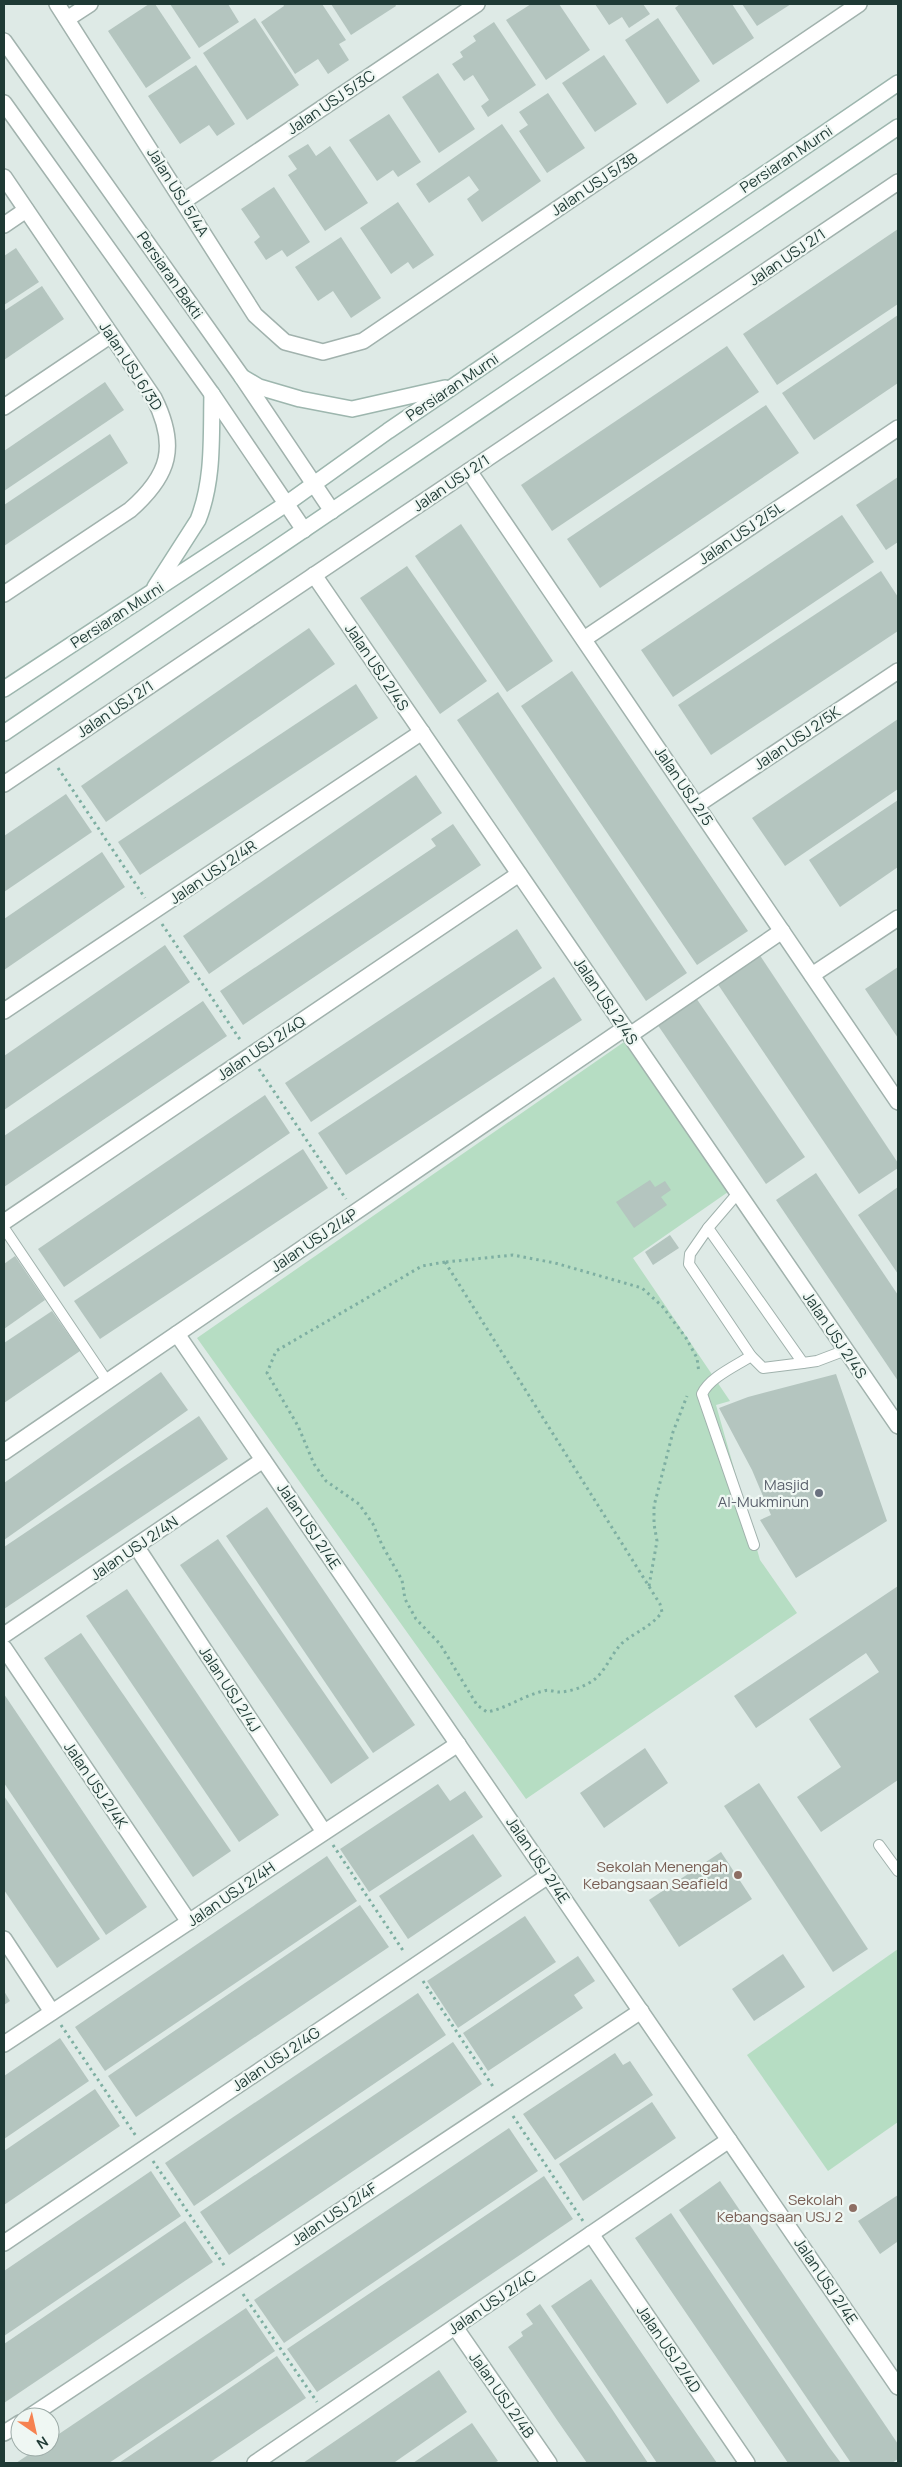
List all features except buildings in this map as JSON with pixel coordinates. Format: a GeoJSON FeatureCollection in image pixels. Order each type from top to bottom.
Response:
{"type":"FeatureCollection","features":[{"type":"Feature","properties":{"kind":"street","name":"Jalan USJ 5/4A"},"geometry":{"type":"LineString","coordinates":[[57,4],[255,315],[285,342],[323,352]]}},
{"type":"Feature","properties":{"kind":"street"},"geometry":{"type":"LineString","coordinates":[[68,19],[90,4]]}},
{"type":"Feature","properties":{"kind":"street","name":"Jalan USJ 5/3C"},"geometry":{"type":"LineString","coordinates":[[184,201],[478,4]]}},
{"type":"Feature","properties":{"kind":"street","name":"Jalan USJ 5/3B"},"geometry":{"type":"LineString","coordinates":[[323,352],[363,341],[859,4]]}},
{"type":"Feature","properties":{"kind":"street","name":"Persiaran Bakti"},"geometry":{"type":"LineString","coordinates":[[4,41],[242,377],[332,511]]}},
{"type":"Feature","properties":{"kind":"street","name":"Persiaran Murni"},"geometry":{"type":"LineString","coordinates":[[4,689],[286,504],[452,386],[898,83]]}},
{"type":"Feature","properties":{"kind":"street"},"geometry":{"type":"LineString","coordinates":[[4,103],[212,394],[304,530]]}},
{"type":"Feature","properties":{"kind":"street"},"geometry":{"type":"LineString","coordinates":[[4,733],[898,126]]}},
{"type":"Feature","properties":{"kind":"street","name":"Jalan USJ 6/3D"},"geometry":{"type":"LineString","coordinates":[[4,177],[154,398],[164,420],[167,442],[166,461],[148,494],[130,510],[4,594]]}},
{"type":"Feature","properties":{"kind":"street","name":"Jalan USJ 2/1"},"geometry":{"type":"LineString","coordinates":[[4,784],[898,182]]}},
{"type":"Feature","properties":{"kind":"street"},"geometry":{"type":"LineString","coordinates":[[4,225],[26,210]]}},
{"type":"Feature","properties":{"kind":"street"},"geometry":{"type":"LineString","coordinates":[[4,407],[111,335]]}},
{"type":"Feature","properties":{"kind":"street"},"geometry":{"type":"LineString","coordinates":[[242,377],[259,387],[300,399],[352,409],[452,386]]}},
{"type":"Feature","properties":{"kind":"street"},"geometry":{"type":"LineString","coordinates":[[152,592],[198,520],[202,508],[210,465],[212,394]]}},
{"type":"Feature","properties":{"kind":"street","name":"Jalan USJ 2/5L"},"geometry":{"type":"LineString","coordinates":[[584,639],[898,428]]}},
{"type":"Feature","properties":{"kind":"street","name":"Jalan USJ 2/5"},"geometry":{"type":"LineString","coordinates":[[469,471],[898,1102]]}},
{"type":"Feature","properties":{"kind":"street","name":"Jalan USJ 2/4S"},"geometry":{"type":"LineString","coordinates":[[314,575],[898,1426]]}},
{"type":"Feature","properties":{"kind":"street","name":"Jalan USJ 2/5K"},"geometry":{"type":"LineString","coordinates":[[697,805],[898,670]]}},
{"type":"Feature","properties":{"kind":"street","name":"Jalan USJ 2/4R"},"geometry":{"type":"LineString","coordinates":[[4,1011],[422,732]]}},
{"type":"Feature","properties":{"kind":"street","name":"Jalan USJ 2/4Q"},"geometry":{"type":"LineString","coordinates":[[4,1222],[519,874]]}},
{"type":"Feature","properties":{"kind":"street"},"geometry":{"type":"LineString","coordinates":[[812,975],[898,918]]}},
{"type":"Feature","properties":{"kind":"street","name":"Jalan USJ 2/4P"},"geometry":{"type":"LineString","coordinates":[[4,1452],[355,1212],[782,931]]}},
{"type":"Feature","properties":{"kind":"street","name":"Jalan USJ 2/4E"},"geometry":{"type":"LineString","coordinates":[[177,1334],[898,2387]]}},
{"type":"Feature","properties":{"kind":"street","name":"Jalan USJ 2/4N"},"geometry":{"type":"LineString","coordinates":[[4,1635],[263,1460]]}},
{"type":"Feature","properties":{"kind":"street","name":"Jalan USJ 2/4J"},"geometry":{"type":"LineString","coordinates":[[136,1546],[324,1832]]}},
{"type":"Feature","properties":{"kind":"street","name":"Jalan USJ 2/4K"},"geometry":{"type":"LineString","coordinates":[[4,1648],[189,1922]]}},
{"type":"Feature","properties":{"kind":"street","name":"Jalan USJ 2/4H"},"geometry":{"type":"LineString","coordinates":[[4,2044],[458,1744]]}},
{"type":"Feature","properties":{"kind":"street","name":"Jalan USJ 2/4G"},"geometry":{"type":"LineString","coordinates":[[4,2242],[548,1876]]}},
{"type":"Feature","properties":{"kind":"street"},"geometry":{"type":"LineString","coordinates":[[4,1939],[52,2012]]}},
{"type":"Feature","properties":{"kind":"street","name":"Jalan USJ 2/4F"},"geometry":{"type":"LineString","coordinates":[[44,2407],[640,2011]]}},
{"type":"Feature","properties":{"kind":"street","name":"Jalan USJ 2/4C"},"geometry":{"type":"LineString","coordinates":[[255,2463],[729,2140]]}},
{"type":"Feature","properties":{"kind":"street","name":"Jalan USJ 2/4D"},"geometry":{"type":"LineString","coordinates":[[591,2234],[747,2463]]}},
{"type":"Feature","properties":{"kind":"street","name":"Jalan USJ 2/4B"},"geometry":{"type":"LineString","coordinates":[[455,2327],[550,2463]]}},
{"type":"Feature","properties":{"kind":"lane"},"geometry":{"type":"LineString","coordinates":[[738,1193],[708,1228],[690,1254],[689,1264],[751,1356],[762,1368],[817,1361],[846,1350]]}},
{"type":"Feature","properties":{"kind":"lane"},"geometry":{"type":"LineString","coordinates":[[4,1228],[107,1381]]}},
{"type":"Feature","properties":{"kind":"lane"},"geometry":{"type":"LineString","coordinates":[[708,1228],[803,1363]]}},
{"type":"Feature","properties":{"kind":"lane"},"geometry":{"type":"LineString","coordinates":[[751,1356],[714,1380],[706,1387],[702,1394],[754,1546]]}},
{"type":"Feature","properties":{"kind":"lane"},"geometry":{"type":"LineString","coordinates":[[879,1845],[898,1871]]}},
{"type":"Feature","properties":{"kind":"path"},"geometry":{"type":"LineString","coordinates":[[49,754],[355,1212]]}},
{"type":"Feature","properties":{"kind":"path"},"geometry":{"type":"LineString","coordinates":[[445,1262],[660,1604],[662,1612],[657,1619],[623,1641],[605,1669],[594,1680],[576,1689],[560,1692],[546,1690],[531,1695],[511,1706],[486,1712],[477,1705],[440,1644],[416,1619],[405,1599],[402,1580],[382,1545],[373,1524],[359,1504],[326,1482],[314,1464],[298,1426],[267,1372],[276,1351],[422,1266],[445,1262],[513,1255],[555,1263],[642,1288],[662,1306],[686,1338],[697,1358],[700,1374],[696,1382]]}},
{"type":"Feature","properties":{"kind":"path"},"geometry":{"type":"LineString","coordinates":[[648,1586],[657,1541],[654,1524],[654,1506],[679,1413],[692,1389]]}},
{"type":"Feature","properties":{"kind":"path"},"geometry":{"type":"LineString","coordinates":[[324,1832],[591,2234]]}},
{"type":"Feature","properties":{"kind":"path"},"geometry":{"type":"LineString","coordinates":[[52,2012],[326,2415]]}},
{"type":"Feature","properties":{"kind":"green space"},"geometry":{"type":"Polygon","coordinates":[[[624,1042],[728,1192],[633,1258],[730,1401],[716,1405],[760,1560],[797,1613],[526,1799],[197,1338],[624,1042]]]}},
{"type":"Feature","properties":{"kind":"green space"},"geometry":{"type":"Polygon","coordinates":[[[898,1949],[898,2122],[828,2171],[747,2055],[898,1949]]]}},
{"type":"Feature","properties":{"kind":"place","name":"Masjid Al-Mukminun"},"geometry":{"type":"Point","coordinates":[819,1493]}},
{"type":"Feature","properties":{"kind":"place","name":"Sekolah Menengah Kebangsaan Seafield"},"geometry":{"type":"Point","coordinates":[738,1875]}},
{"type":"Feature","properties":{"kind":"place","name":"Sekolah Kebangsaan USJ 2"},"geometry":{"type":"Point","coordinates":[853,2208]}}]}
